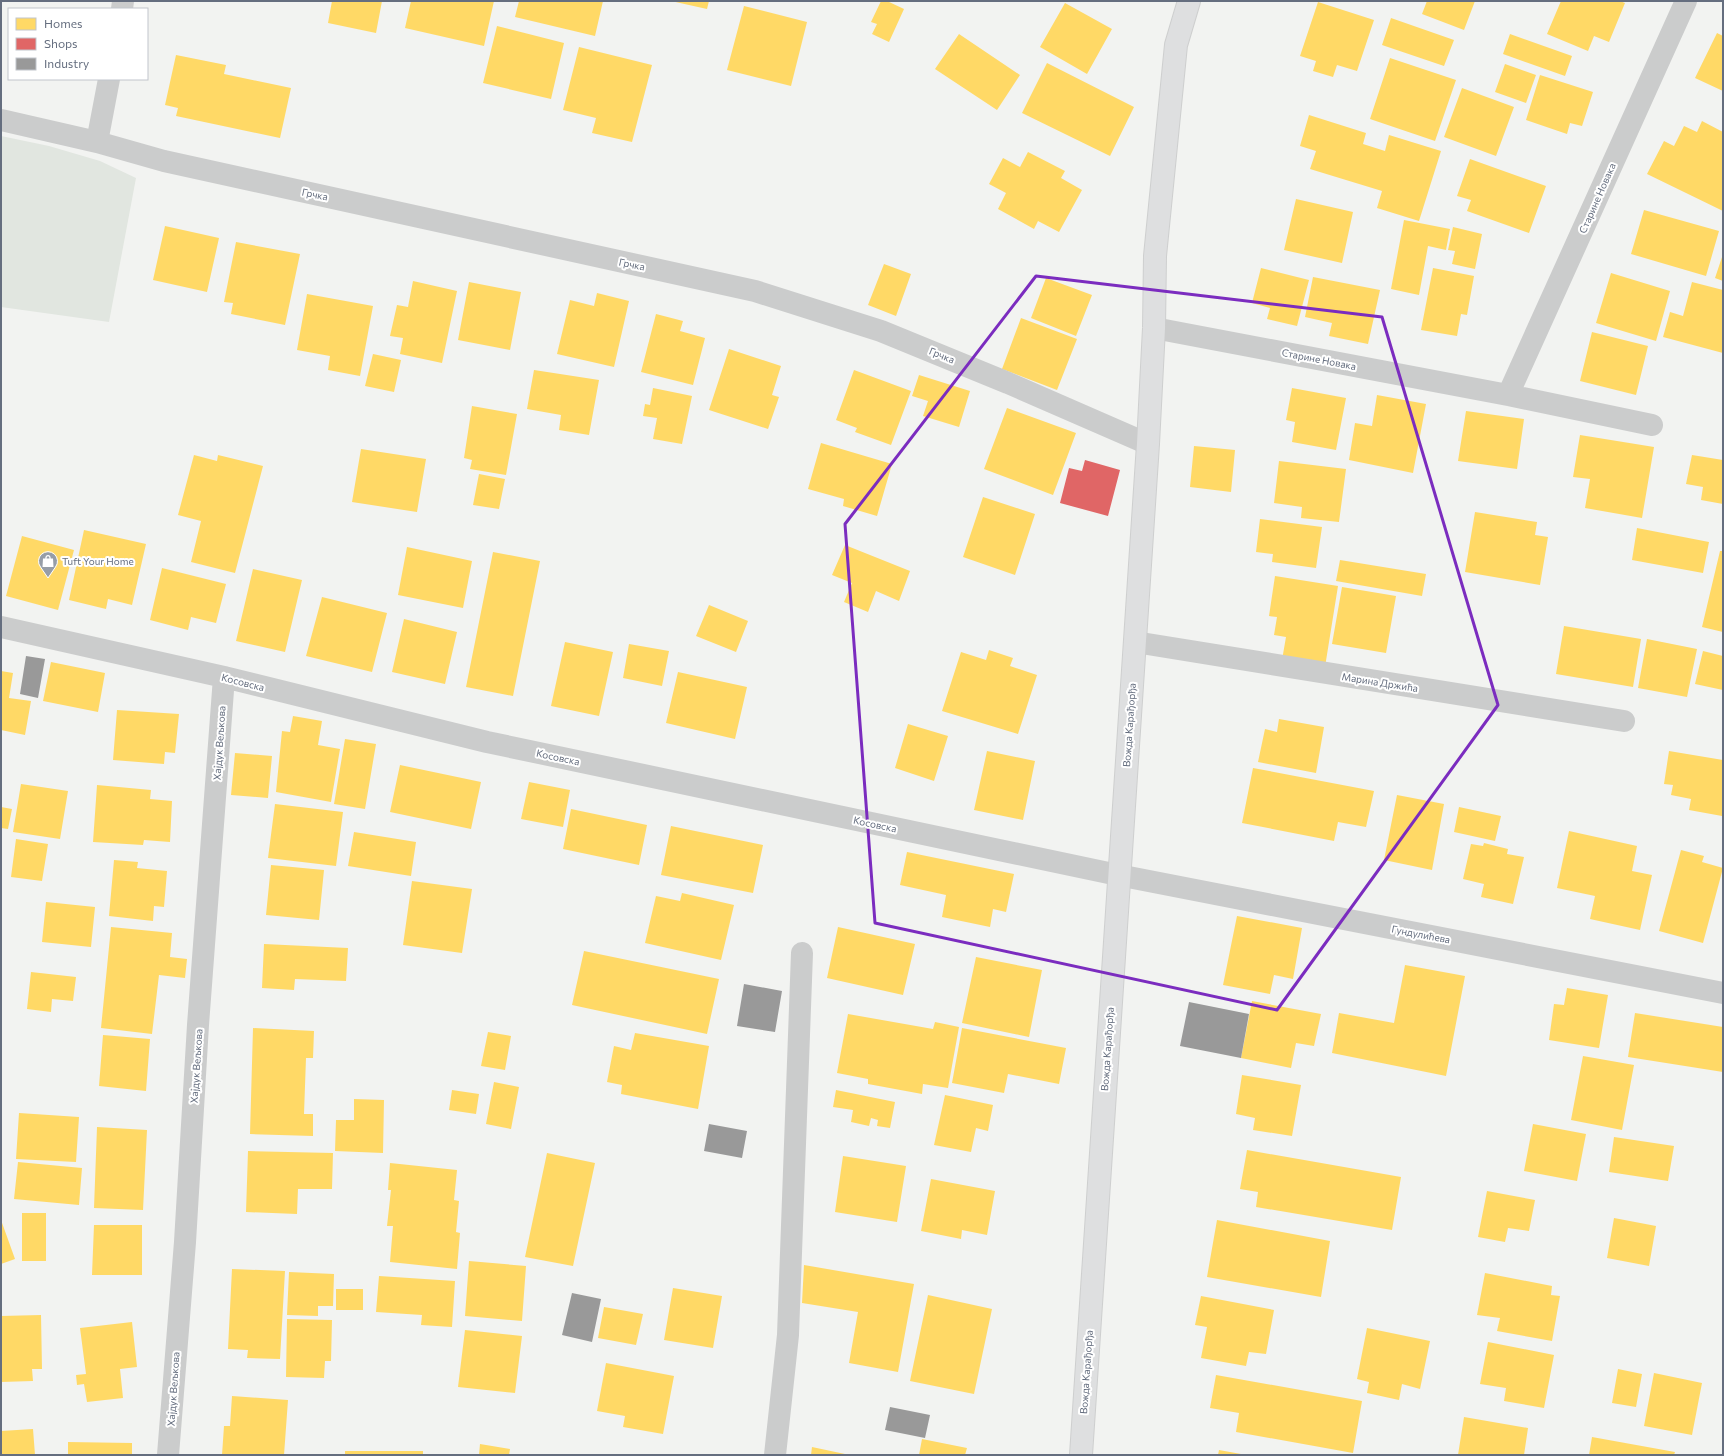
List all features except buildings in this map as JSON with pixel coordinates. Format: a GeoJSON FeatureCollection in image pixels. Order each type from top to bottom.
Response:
{"type":"FeatureCollection","features":[{"type":"Feature","properties":{"kind":"main road","name":"Вожда Карађорђа"},"geometry":{"type":"LineString","coordinates":[[1081,1455],[1118,875],[1148,444],[1154,328],[1155,256],[1176,46],[1189,1]]}},
{"type":"Feature","properties":{"kind":"street","name":"Старине Новака"},"geometry":{"type":"LineString","coordinates":[[1508,395],[1686,1]]}},
{"type":"Feature","properties":{"kind":"street"},"geometry":{"type":"LineString","coordinates":[[97,142],[109,80]]}},
{"type":"Feature","properties":{"kind":"street","name":"Грчка"},"geometry":{"type":"LineString","coordinates":[[1,120],[97,142],[164,161],[755,291],[881,330],[1148,444]]}},
{"type":"Feature","properties":{"kind":"street","name":"Старине Новака"},"geometry":{"type":"LineString","coordinates":[[1154,328],[1508,395],[1652,425]]}},
{"type":"Feature","properties":{"kind":"street","name":"Косовска"},"geometry":{"type":"LineString","coordinates":[[1,627],[224,677],[487,742],[1118,875]]}},
{"type":"Feature","properties":{"kind":"street","name":"Марина Држића"},"geometry":{"type":"LineString","coordinates":[[1135,642],[1624,721]]}},
{"type":"Feature","properties":{"kind":"street","name":"Хајдук Вељкова"},"geometry":{"type":"LineString","coordinates":[[168,1455],[185,1242],[198,1026],[224,677]]}},
{"type":"Feature","properties":{"kind":"street","name":"Гундулићева"},"geometry":{"type":"LineString","coordinates":[[1118,875],[1723,993]]}},
{"type":"Feature","properties":{"kind":"street"},"geometry":{"type":"LineString","coordinates":[[774,1455],[788,1335],[802,953]]}},
{"type":"Feature","properties":{"kind":"highlighted area"},"geometry":{"type":"Polygon","coordinates":[[[1036,276],[1382,317],[1498,705],[1277,1010],[875,923],[845,524],[1036,276]]]}},
{"type":"Feature","properties":{"kind":"shaded area"},"geometry":{"type":"Polygon","coordinates":[[[1,136],[49,146],[100,161],[136,178],[109,322],[1,307],[1,136]]]}},
{"type":"Feature","properties":{"kind":"place","name":"Tuft Your Home"},"geometry":{"type":"Point","coordinates":[48,578]}}]}
